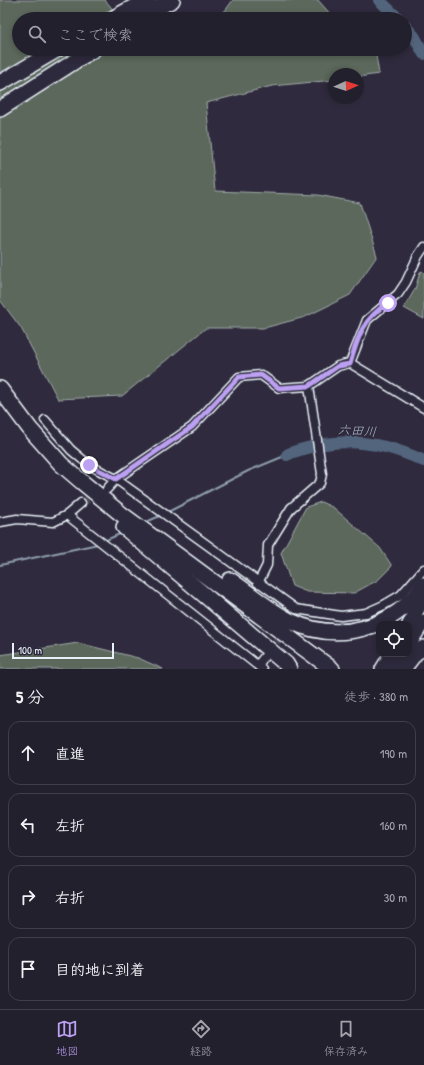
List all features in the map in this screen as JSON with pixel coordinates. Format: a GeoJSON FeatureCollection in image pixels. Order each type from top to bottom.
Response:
{"type":"FeatureCollection","features":[{"type":"Feature","properties":{"kind":"highway"},"geometry":{"type":"LineString","coordinates":[[125,12],[147,0]]}},
{"type":"Feature","properties":{"kind":"highway"},"geometry":{"type":"LineString","coordinates":[[149,12],[167,2]]}},
{"type":"Feature","properties":{"kind":"highway"},"geometry":{"type":"LineString","coordinates":[[151,12],[167,2]]}},
{"type":"Feature","properties":{"kind":"highway"},"geometry":{"type":"LineString","coordinates":[[0,83],[46,56]]}},
{"type":"Feature","properties":{"kind":"highway"},"geometry":{"type":"LineString","coordinates":[[0,97],[68,56]]}},
{"type":"Feature","properties":{"kind":"highway"},"geometry":{"type":"LineString","coordinates":[[0,109],[83,56]]}},
{"type":"Feature","properties":{"kind":"highway"},"geometry":{"type":"LineString","coordinates":[[0,389],[30,429],[61,464],[120,512],[332,669]]}},
{"type":"Feature","properties":{"kind":"highway"},"geometry":{"type":"LineString","coordinates":[[0,402],[20,428],[59,472],[135,535],[290,669]]}},
{"type":"Feature","properties":{"kind":"highway"},"geometry":{"type":"LineString","coordinates":[[111,504],[123,508],[289,621],[312,630],[336,633],[362,630],[372,626],[388,619],[404,608],[424,585]]}},
{"type":"Feature","properties":{"kind":"highway"},"geometry":{"type":"LineString","coordinates":[[135,535],[148,541],[317,669]]}},
{"type":"Feature","properties":{"kind":"highway"},"geometry":{"type":"LineString","coordinates":[[411,621],[424,599]]}},
{"type":"Feature","properties":{"kind":"highway"},"geometry":{"type":"LineString","coordinates":[[412,640],[424,621]]}},
{"type":"Feature","properties":{"kind":"highway"},"geometry":{"type":"LineString","coordinates":[[403,669],[416,652],[424,648]]}},
{"type":"Feature","properties":{"kind":"highway"},"geometry":{"type":"LineString","coordinates":[[382,669],[389,657]]}},
{"type":"Feature","properties":{"kind":"highway"},"geometry":{"type":"LineString","coordinates":[[394,669],[401,657]]}},
{"type":"Feature","properties":{"kind":"street"},"geometry":{"type":"LineString","coordinates":[[350,364],[367,320],[398,294],[424,247]]}},
{"type":"Feature","properties":{"kind":"street"},"geometry":{"type":"LineString","coordinates":[[107,489],[116,479],[192,427],[239,377],[261,375],[279,388],[309,386],[338,366],[350,364],[424,408]]}},
{"type":"Feature","properties":{"kind":"street"},"geometry":{"type":"LineString","coordinates":[[258,583],[267,565],[268,545],[291,508],[320,483],[322,474],[309,386]]}},
{"type":"Feature","properties":{"kind":"street"},"geometry":{"type":"LineString","coordinates":[[44,420],[71,450],[83,460],[116,479],[258,583],[295,613],[341,616],[366,613],[401,595],[424,570]]}},
{"type":"Feature","properties":{"kind":"street"},"geometry":{"type":"LineString","coordinates":[[0,522],[17,519],[53,522],[67,515],[82,503]]}},
{"type":"Feature","properties":{"kind":"street"},"geometry":{"type":"LineString","coordinates":[[67,515],[260,667],[264,657]]}},
{"type":"Feature","properties":{"kind":"green space"},"geometry":{"type":"Polygon","coordinates":[[[0,0],[105,0],[115,12],[12,12],[12,56],[376,56],[379,74],[364,76],[364,68],[328,68],[328,81],[272,86],[206,103],[215,191],[318,195],[360,203],[377,256],[350,295],[305,317],[264,328],[206,328],[122,396],[58,399],[21,328],[0,300],[0,0]]]}},
{"type":"Feature","properties":{"kind":"green space"},"geometry":{"type":"Polygon","coordinates":[[[233,0],[318,0],[328,12],[222,12],[225,11],[233,0]]]}},
{"type":"Feature","properties":{"kind":"green space"},"geometry":{"type":"Polygon","coordinates":[[[422,271],[424,273],[424,319],[404,308],[415,289],[420,272],[422,271]]]}},
{"type":"Feature","properties":{"kind":"green space"},"geometry":{"type":"Polygon","coordinates":[[[321,502],[334,508],[380,548],[392,566],[378,580],[354,593],[307,592],[292,586],[281,553],[306,507],[321,502]]]}},
{"type":"Feature","properties":{"kind":"green space"},"geometry":{"type":"Polygon","coordinates":[[[78,643],[138,658],[163,669],[0,669],[0,655],[78,643]]]}},
{"type":"Feature","properties":{"kind":"waterway"},"geometry":{"type":"LineString","coordinates":[[379,0],[392,12]]}},
{"type":"Feature","properties":{"kind":"waterway"},"geometry":{"type":"LineString","coordinates":[[412,34],[424,54]]}},
{"type":"Feature","properties":{"kind":"waterway","name":"六田川"},"geometry":{"type":"LineString","coordinates":[[287,455],[292,452],[322,444],[352,442],[381,446],[424,461]]}},
{"type":"Feature","properties":{"kind":"waterway"},"geometry":{"type":"LineString","coordinates":[[166,513],[248,471],[287,455]]}},
{"type":"Feature","properties":{"kind":"waterway"},"geometry":{"type":"LineString","coordinates":[[144,523],[162,515]]}},
{"type":"Feature","properties":{"kind":"waterway"},"geometry":{"type":"LineString","coordinates":[[104,541],[122,533]]}},
{"type":"Feature","properties":{"kind":"waterway"},"geometry":{"type":"LineString","coordinates":[[0,565],[98,544]]}},
{"type":"Feature","properties":{"kind":"tunnel"},"geometry":{"type":"LineString","coordinates":[[81,503],[100,493]]}},
{"type":"Feature","properties":{"kind":"tunnel"},"geometry":{"type":"LineString","coordinates":[[268,651],[285,631]]}},
{"type":"Feature","properties":{"kind":"route"},"geometry":{"type":"LineString","coordinates":[[89,465],[116,479],[192,427],[239,377],[261,375],[279,388],[292,388],[309,386],[338,366],[350,364],[355,347],[367,320],[377,310],[388,303]]}}]}
